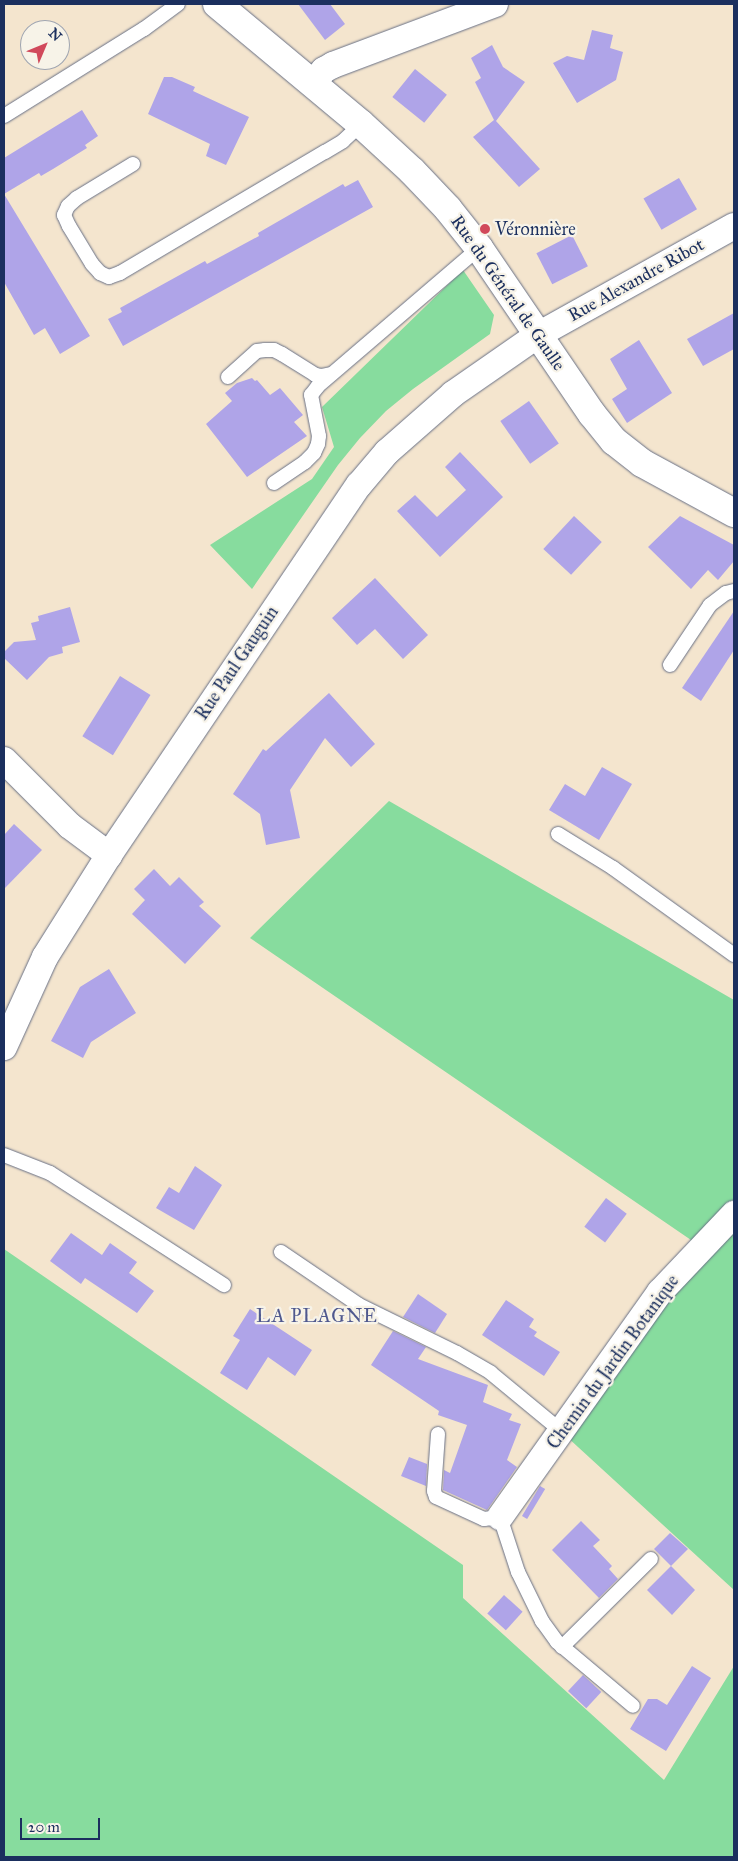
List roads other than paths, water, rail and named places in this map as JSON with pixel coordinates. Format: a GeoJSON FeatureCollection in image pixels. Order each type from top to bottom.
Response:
{"type":"FeatureCollection","features":[{"type":"Feature","properties":{"kind":"street","name":"Rue du Général de Gaulle"},"geometry":{"type":"LineString","coordinates":[[217,4],[361,124],[412,171],[448,209],[479,248],[592,414],[614,441],[642,463],[734,513]]}},
{"type":"Feature","properties":{"kind":"street"},"geometry":{"type":"LineString","coordinates":[[313,83],[324,70],[333,65],[495,4]]}},
{"type":"Feature","properties":{"kind":"street","name":"Rue Alexandre Ribot"},"geometry":{"type":"LineString","coordinates":[[538,335],[734,226]]}},
{"type":"Feature","properties":{"kind":"street","name":"Rue Paul Gauguin"},"geometry":{"type":"LineString","coordinates":[[4,1047],[45,958],[108,855],[359,485],[387,452],[424,418],[453,394],[538,335]]}},
{"type":"Feature","properties":{"kind":"street"},"geometry":{"type":"LineString","coordinates":[[4,760],[70,826],[108,855]]}},
{"type":"Feature","properties":{"kind":"street","name":"Chemin du Jardin Botanique"},"geometry":{"type":"LineString","coordinates":[[500,1517],[660,1292],[734,1214]]}},
{"type":"Feature","properties":{"kind":"lane"},"geometry":{"type":"LineString","coordinates":[[4,116],[144,30],[178,4]]}},
{"type":"Feature","properties":{"kind":"lane"},"geometry":{"type":"LineString","coordinates":[[133,164],[76,198],[68,206],[64,215],[68,226],[92,264],[109,277],[120,274],[325,152],[343,141],[361,124]]}},
{"type":"Feature","properties":{"kind":"lane"},"geometry":{"type":"LineString","coordinates":[[274,483],[305,462],[314,453],[319,436],[311,395],[331,374],[479,248]]}},
{"type":"Feature","properties":{"kind":"lane"},"geometry":{"type":"LineString","coordinates":[[228,377],[257,351],[265,350],[274,350],[282,354],[315,375],[331,374]]}},
{"type":"Feature","properties":{"kind":"lane"},"geometry":{"type":"LineString","coordinates":[[670,665],[710,605],[726,593],[734,590]]}},
{"type":"Feature","properties":{"kind":"lane"},"geometry":{"type":"LineString","coordinates":[[558,834],[635,883],[734,955]]}},
{"type":"Feature","properties":{"kind":"lane"},"geometry":{"type":"LineString","coordinates":[[4,1155],[50,1173],[224,1286]]}},
{"type":"Feature","properties":{"kind":"lane"},"geometry":{"type":"LineString","coordinates":[[281,1252],[359,1305],[457,1353],[491,1373],[561,1431]]}},
{"type":"Feature","properties":{"kind":"lane"},"geometry":{"type":"LineString","coordinates":[[438,1434],[434,1491],[436,1497],[484,1519],[500,1517],[518,1572],[530,1600],[542,1621],[562,1647],[633,1706]]}},
{"type":"Feature","properties":{"kind":"lane"},"geometry":{"type":"LineString","coordinates":[[562,1647],[651,1559]]}},
{"type":"Feature","properties":{"kind":"place","name":"Véronnière"},"geometry":{"type":"Point","coordinates":[485,229]}},
{"type":"Feature","properties":{"kind":"district","name":"LA PLAGNE"},"geometry":{"type":"Point","coordinates":[317,1316]}}]}
